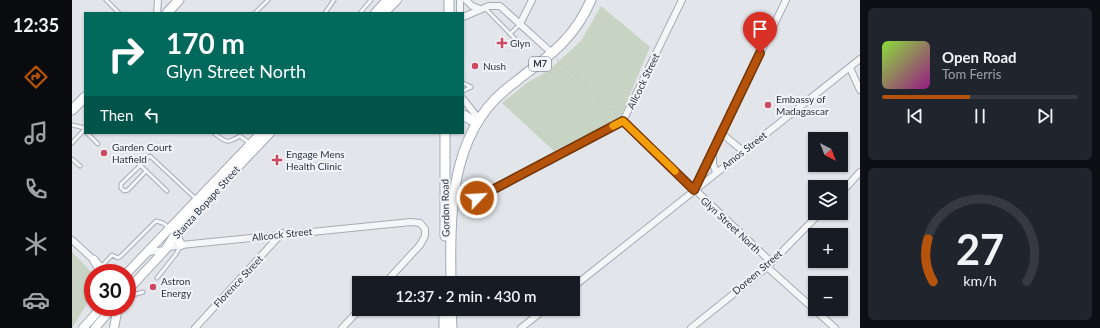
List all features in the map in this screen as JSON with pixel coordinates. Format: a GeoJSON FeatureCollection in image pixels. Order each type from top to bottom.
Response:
{"type":"FeatureCollection","features":[{"type":"Feature","properties":{"kind":"main road"},"geometry":{"type":"LineString","coordinates":[[170,12],[179,0]]}},
{"type":"Feature","properties":{"kind":"main road"},"geometry":{"type":"LineString","coordinates":[[376,12],[387,0]]}},
{"type":"Feature","properties":{"kind":"main road"},"geometry":{"type":"LineString","coordinates":[[385,12],[397,0]]}},
{"type":"Feature","properties":{"kind":"main road"},"geometry":{"type":"LineString","coordinates":[[449,0],[449,12]]}},
{"type":"Feature","properties":{"kind":"main road","name":"M7"},"geometry":{"type":"LineString","coordinates":[[451,276],[452,204],[464,150],[478,121],[504,91],[552,54],[577,27],[591,0]]}},
{"type":"Feature","properties":{"kind":"main road"},"geometry":{"type":"LineString","coordinates":[[72,110],[84,97]]}},
{"type":"Feature","properties":{"kind":"main road"},"geometry":{"type":"LineString","coordinates":[[464,115],[478,121]]}},
{"type":"Feature","properties":{"kind":"main road","name":"Stanza Bopape Street"},"geometry":{"type":"LineString","coordinates":[[136,264],[260,134]]}},
{"type":"Feature","properties":{"kind":"main road","name":"Stanza Bopape Street"},"geometry":{"type":"LineString","coordinates":[[136,281],[165,250],[178,230],[269,134]]}},
{"type":"Feature","properties":{"kind":"main road","name":"Gordon Road"},"geometry":{"type":"LineString","coordinates":[[445,134],[445,276]]}},
{"type":"Feature","properties":{"kind":"main road"},"geometry":{"type":"LineString","coordinates":[[444,170],[449,170],[452,167],[464,150]]}},
{"type":"Feature","properties":{"kind":"main road"},"geometry":{"type":"LineString","coordinates":[[178,230],[178,239],[181,245]]}},
{"type":"Feature","properties":{"kind":"main road"},"geometry":{"type":"LineString","coordinates":[[94,260],[97,264]]}},
{"type":"Feature","properties":{"kind":"main road"},"geometry":{"type":"LineString","coordinates":[[95,328],[105,316]]}},
{"type":"Feature","properties":{"kind":"main road"},"geometry":{"type":"LineString","coordinates":[[114,328],[116,316]]}},
{"type":"Feature","properties":{"kind":"main road"},"geometry":{"type":"LineString","coordinates":[[444,316],[444,328]]}},
{"type":"Feature","properties":{"kind":"main road"},"geometry":{"type":"LineString","coordinates":[[451,316],[452,328]]}},
{"type":"Feature","properties":{"kind":"main road"},"geometry":{"type":"LineString","coordinates":[[83,328],[92,318]]}},
{"type":"Feature","properties":{"kind":"street"},"geometry":{"type":"LineString","coordinates":[[157,12],[158,0]]}},
{"type":"Feature","properties":{"kind":"street"},"geometry":{"type":"LineString","coordinates":[[460,0],[460,12]]}},
{"type":"Feature","properties":{"kind":"street"},"geometry":{"type":"LineString","coordinates":[[466,0],[472,6],[482,8]]}},
{"type":"Feature","properties":{"kind":"street"},"geometry":{"type":"LineString","coordinates":[[520,24],[532,0]]}},
{"type":"Feature","properties":{"kind":"street","name":"Allcock Street"},"geometry":{"type":"LineString","coordinates":[[477,198],[623,121],[682,0]]}},
{"type":"Feature","properties":{"kind":"street"},"geometry":{"type":"LineString","coordinates":[[694,190],[786,0]]}},
{"type":"Feature","properties":{"kind":"street"},"geometry":{"type":"LineString","coordinates":[[464,17],[492,5],[500,6],[552,54]]}},
{"type":"Feature","properties":{"kind":"street","name":"Amos Street"},"geometry":{"type":"LineString","coordinates":[[580,280],[860,59]]}},
{"type":"Feature","properties":{"kind":"street"},"geometry":{"type":"LineString","coordinates":[[850,68],[860,90]]}},
{"type":"Feature","properties":{"kind":"street"},"geometry":{"type":"LineString","coordinates":[[464,101],[478,121]]}},
{"type":"Feature","properties":{"kind":"street","name":"Glyn Street North"},"geometry":{"type":"LineString","coordinates":[[623,121],[835,328]]}},
{"type":"Feature","properties":{"kind":"street"},"geometry":{"type":"LineString","coordinates":[[721,133],[743,151]]}},
{"type":"Feature","properties":{"kind":"street"},"geometry":{"type":"LineString","coordinates":[[715,148],[712,161],[716,172]]}},
{"type":"Feature","properties":{"kind":"street"},"geometry":{"type":"LineString","coordinates":[[848,185],[860,172]]}},
{"type":"Feature","properties":{"kind":"street","name":"Doreen Street"},"geometry":{"type":"LineString","coordinates":[[692,327],[769,265],[813,220]]}},
{"type":"Feature","properties":{"kind":"street","name":"Allcock Street"},"geometry":{"type":"LineString","coordinates":[[148,252],[165,250],[170,247],[181,245],[417,222],[424,227],[424,240],[391,276]]}},
{"type":"Feature","properties":{"kind":"street","name":"Florence Street"},"geometry":{"type":"LineString","coordinates":[[195,328],[282,234]]}},
{"type":"Feature","properties":{"kind":"street"},"geometry":{"type":"LineString","coordinates":[[72,240],[94,260]]}},
{"type":"Feature","properties":{"kind":"street"},"geometry":{"type":"LineString","coordinates":[[342,328],[353,316]]}},
{"type":"Feature","properties":{"kind":"street"},"geometry":{"type":"LineString","coordinates":[[521,328],[536,316]]}},
{"type":"Feature","properties":{"kind":"lane"},"geometry":{"type":"LineString","coordinates":[[106,0],[118,12]]}},
{"type":"Feature","properties":{"kind":"lane"},"geometry":{"type":"LineString","coordinates":[[256,12],[268,0]]}},
{"type":"Feature","properties":{"kind":"lane"},"geometry":{"type":"LineString","coordinates":[[326,12],[333,0]]}},
{"type":"Feature","properties":{"kind":"lane"},"geometry":{"type":"LineString","coordinates":[[361,12],[369,0]]}},
{"type":"Feature","properties":{"kind":"lane"},"geometry":{"type":"LineString","coordinates":[[482,8],[522,46]]}},
{"type":"Feature","properties":{"kind":"lane"},"geometry":{"type":"LineString","coordinates":[[510,34],[520,24]]}},
{"type":"Feature","properties":{"kind":"lane"},"geometry":{"type":"LineString","coordinates":[[464,84],[471,87],[464,90]]}},
{"type":"Feature","properties":{"kind":"lane"},"geometry":{"type":"LineString","coordinates":[[72,125],[84,130]]}},
{"type":"Feature","properties":{"kind":"lane"},"geometry":{"type":"LineString","coordinates":[[72,144],[84,131]]}},
{"type":"Feature","properties":{"kind":"lane"},"geometry":{"type":"LineString","coordinates":[[89,134],[98,144]]}},
{"type":"Feature","properties":{"kind":"lane"},"geometry":{"type":"LineString","coordinates":[[215,134],[227,142],[231,142],[240,136],[250,145]]}},
{"type":"Feature","properties":{"kind":"lane"},"geometry":{"type":"LineString","coordinates":[[146,171],[128,190],[124,191],[121,188],[121,184],[148,156],[152,156],[197,200]]}},
{"type":"Feature","properties":{"kind":"lane"},"geometry":{"type":"LineString","coordinates":[[72,159],[80,166]]}},
{"type":"Feature","properties":{"kind":"lane"},"geometry":{"type":"LineString","coordinates":[[140,165],[167,191]]}},
{"type":"Feature","properties":{"kind":"lane"},"geometry":{"type":"LineString","coordinates":[[106,264],[112,255],[118,258],[121,256],[156,221],[163,223],[169,228]]}},
{"type":"Feature","properties":{"kind":"lane"},"geometry":{"type":"LineString","coordinates":[[157,278],[176,254],[181,245]]}},
{"type":"Feature","properties":{"kind":"lane"},"geometry":{"type":"LineString","coordinates":[[136,293],[143,292]]}},
{"type":"Feature","properties":{"kind":"path"},"geometry":{"type":"LineString","coordinates":[[552,54],[623,121]]}},
{"type":"Feature","properties":{"kind":"green space"},"geometry":{"type":"Polygon","coordinates":[[[601,6],[650,47],[620,118],[554,151],[502,103],[528,82],[548,71],[581,41],[601,6]]]}},
{"type":"Feature","properties":{"kind":"green space"},"geometry":{"type":"Polygon","coordinates":[[[72,252],[84,265],[84,309],[72,328],[72,252]]]}},
{"type":"Feature","properties":{"kind":"slow traffic"},"geometry":{"type":"LineString","coordinates":[[613,126],[623,121],[675,171]]}},
{"type":"Feature","properties":{"kind":"place","name":"Glyn"},"geometry":{"type":"Point","coordinates":[502,43]}},
{"type":"Feature","properties":{"kind":"place","name":"Nush"},"geometry":{"type":"Point","coordinates":[475,66]}},
{"type":"Feature","properties":{"kind":"place","name":"Embassy of Madagascar"},"geometry":{"type":"Point","coordinates":[768,105]}},
{"type":"Feature","properties":{"kind":"place","name":"Garden Court Hatfield"},"geometry":{"type":"Point","coordinates":[104,153]}},
{"type":"Feature","properties":{"kind":"place","name":"Engage Mens Health Clinic"},"geometry":{"type":"Point","coordinates":[277,160]}},
{"type":"Feature","properties":{"kind":"place","name":"Astron Energy"},"geometry":{"type":"Point","coordinates":[153,287]}},
{"type":"Feature","properties":{"kind":"route"},"geometry":{"type":"LineString","coordinates":[[477,198],[493,192],[623,121],[694,190],[760,53]]}}]}
